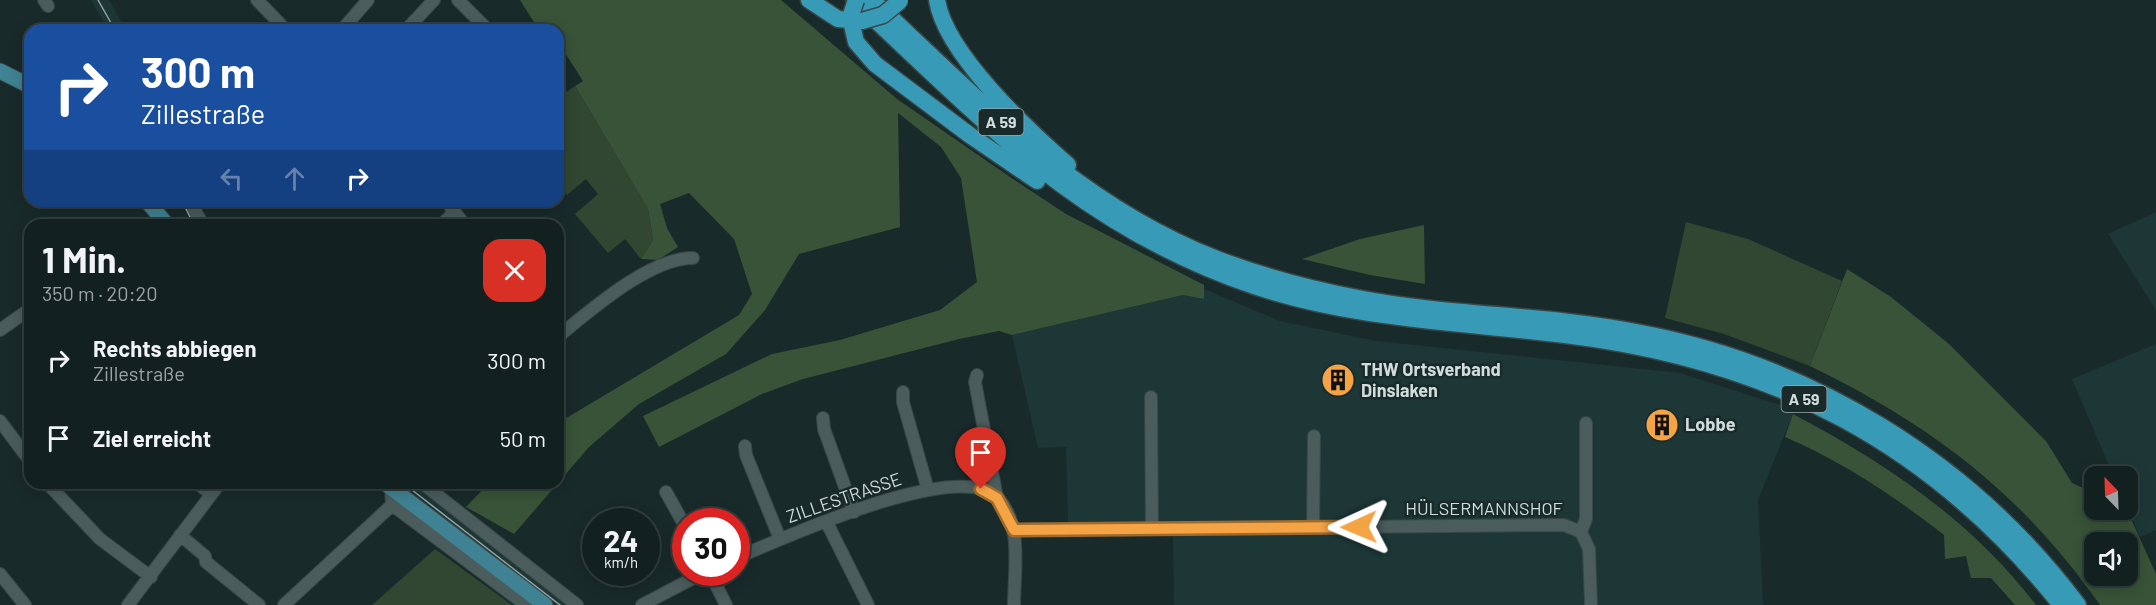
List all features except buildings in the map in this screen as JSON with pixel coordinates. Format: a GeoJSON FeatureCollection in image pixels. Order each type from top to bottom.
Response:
{"type":"FeatureCollection","features":[{"type":"Feature","properties":{"kind":"highway"},"geometry":{"type":"LineString","coordinates":[[809,0],[826,13],[855,11],[883,15],[901,1]]}},
{"type":"Feature","properties":{"kind":"highway","name":"A 59"},"geometry":{"type":"LineString","coordinates":[[872,0],[1036,152],[1092,194],[1144,225],[1213,257],[1308,288],[1408,306],[1595,332],[1716,365],[1821,406],[1874,435],[1918,465],[1984,520],[2032,569],[2061,605]]}},
{"type":"Feature","properties":{"kind":"highway"},"geometry":{"type":"LineString","coordinates":[[937,0],[942,22],[956,47],[1011,109],[1062,160],[1144,225]]}},
{"type":"Feature","properties":{"kind":"highway"},"geometry":{"type":"LineString","coordinates":[[855,11],[856,42],[864,53],[923,101],[1059,195],[1104,216]]}},
{"type":"Feature","properties":{"kind":"highway","name":"A 59"},"geometry":{"type":"LineString","coordinates":[[855,11],[1027,161],[1104,216],[1163,249],[1209,270],[1304,301],[1406,319],[1564,328]]}},
{"type":"Feature","properties":{"kind":"highway","name":"A 59"},"geometry":{"type":"LineString","coordinates":[[1595,332],[1635,331],[1720,352],[1825,393],[1881,425],[1927,456],[1994,511],[2043,562],[2078,605]]}},
{"type":"Feature","properties":{"kind":"main road"},"geometry":{"type":"LineString","coordinates":[[0,71],[24,83]]}},
{"type":"Feature","properties":{"kind":"main road"},"geometry":{"type":"LineString","coordinates":[[152,207],[162,219]]}},
{"type":"Feature","properties":{"kind":"main road"},"geometry":{"type":"LineString","coordinates":[[393,489],[545,605]]}},
{"type":"Feature","properties":{"kind":"street"},"geometry":{"type":"LineString","coordinates":[[256,0],[280,24]]}},
{"type":"Feature","properties":{"kind":"street"},"geometry":{"type":"LineString","coordinates":[[347,24],[368,0]]}},
{"type":"Feature","properties":{"kind":"street"},"geometry":{"type":"LineString","coordinates":[[412,24],[434,0]]}},
{"type":"Feature","properties":{"kind":"street"},"geometry":{"type":"LineString","coordinates":[[458,0],[478,24]]}},
{"type":"Feature","properties":{"kind":"street"},"geometry":{"type":"LineString","coordinates":[[451,207],[460,219]]}},
{"type":"Feature","properties":{"kind":"street"},"geometry":{"type":"LineString","coordinates":[[447,219],[455,212]]}},
{"type":"Feature","properties":{"kind":"street"},"geometry":{"type":"LineString","coordinates":[[564,331],[601,301],[637,278],[680,258],[693,258]]}},
{"type":"Feature","properties":{"kind":"street"},"geometry":{"type":"LineString","coordinates":[[0,330],[24,313]]}},
{"type":"Feature","properties":{"kind":"street"},"geometry":{"type":"LineString","coordinates":[[977,375],[975,382],[997,498],[1014,530],[1014,605]]}},
{"type":"Feature","properties":{"kind":"street"},"geometry":{"type":"LineString","coordinates":[[903,392],[903,402],[928,490]]}},
{"type":"Feature","properties":{"kind":"street"},"geometry":{"type":"LineString","coordinates":[[1151,397],[1152,529]]}},
{"type":"Feature","properties":{"kind":"street"},"geometry":{"type":"LineString","coordinates":[[823,417],[824,429],[854,512]]}},
{"type":"Feature","properties":{"kind":"street"},"geometry":{"type":"LineString","coordinates":[[0,421],[24,453]]}},
{"type":"Feature","properties":{"kind":"street","name":"HÜLSERMANNSHOF"},"geometry":{"type":"LineString","coordinates":[[1581,532],[1586,519],[1586,423]]}},
{"type":"Feature","properties":{"kind":"street"},"geometry":{"type":"LineString","coordinates":[[1313,528],[1314,436]]}},
{"type":"Feature","properties":{"kind":"street"},"geometry":{"type":"LineString","coordinates":[[745,446],[746,455],[780,539]]}},
{"type":"Feature","properties":{"kind":"street"},"geometry":{"type":"LineString","coordinates":[[53,489],[100,539],[151,577]]}},
{"type":"Feature","properties":{"kind":"street"},"geometry":{"type":"LineString","coordinates":[[205,489],[211,494]]}},
{"type":"Feature","properties":{"kind":"street"},"geometry":{"type":"LineString","coordinates":[[128,605],[215,489]]}},
{"type":"Feature","properties":{"kind":"street"},"geometry":{"type":"LineString","coordinates":[[389,489],[392,505],[526,605]]}},
{"type":"Feature","properties":{"kind":"street"},"geometry":{"type":"LineString","coordinates":[[430,489],[577,605]]}},
{"type":"Feature","properties":{"kind":"street","name":"ZILLESTRASSE"},"geometry":{"type":"LineString","coordinates":[[750,552],[826,521],[894,497],[928,490],[981,489],[997,498]]}},
{"type":"Feature","properties":{"kind":"street"},"geometry":{"type":"LineString","coordinates":[[666,492],[675,508]]}},
{"type":"Feature","properties":{"kind":"street"},"geometry":{"type":"LineString","coordinates":[[284,605],[392,505]]}},
{"type":"Feature","properties":{"kind":"street"},"geometry":{"type":"LineString","coordinates":[[826,521],[868,605]]}},
{"type":"Feature","properties":{"kind":"street","name":"HÜLSERMANNSHOF"},"geometry":{"type":"LineString","coordinates":[[1014,530],[1564,525],[1581,532],[1589,549],[1591,605]]}},
{"type":"Feature","properties":{"kind":"street"},"geometry":{"type":"LineString","coordinates":[[180,535],[206,556],[206,562],[259,605]]}},
{"type":"Feature","properties":{"kind":"street"},"geometry":{"type":"LineString","coordinates":[[0,574],[25,605]]}},
{"type":"Feature","properties":{"kind":"street"},"geometry":{"type":"LineString","coordinates":[[642,605],[678,586]]}},
{"type":"Feature","properties":{"kind":"street"},"geometry":{"type":"LineString","coordinates":[[716,586],[726,605]]}},
{"type":"Feature","properties":{"kind":"shaded area"},"geometry":{"type":"Polygon","coordinates":[[[91,0],[109,0],[123,24],[105,24],[91,0]]]}},
{"type":"Feature","properties":{"kind":"shaded area"},"geometry":{"type":"Polygon","coordinates":[[[2156,212],[2156,310],[2108,234],[2156,212]]]}},
{"type":"Feature","properties":{"kind":"shaded area"},"geometry":{"type":"Polygon","coordinates":[[[1204,289],[1280,321],[1376,341],[1680,373],[1783,406],[1793,414],[1758,500],[1763,605],[1174,605],[1173,535],[1091,536],[1092,522],[1068,522],[1066,447],[1038,448],[1012,335],[1183,295],[1204,299],[1204,289]]]}},
{"type":"Feature","properties":{"kind":"shaded area"},"geometry":{"type":"Polygon","coordinates":[[[2156,344],[2156,530],[2140,537],[2133,520],[2138,520],[2138,466],[2109,466],[2072,379],[2156,344]]]}},
{"type":"Feature","properties":{"kind":"shaded area"},"geometry":{"type":"Polygon","coordinates":[[[408,489],[423,489],[571,605],[556,605],[408,489]]]}},
{"type":"Feature","properties":{"kind":"green space"},"geometry":{"type":"Polygon","coordinates":[[[520,0],[781,0],[897,99],[1066,214],[1204,285],[1204,299],[1183,295],[1012,335],[999,331],[803,379],[762,394],[659,447],[643,416],[772,354],[840,340],[940,310],[977,282],[961,178],[941,147],[898,113],[900,227],[799,254],[765,310],[726,354],[639,404],[589,447],[564,476],[564,419],[739,315],[752,294],[734,239],[689,193],[660,204],[667,228],[678,247],[658,260],[641,259],[653,240],[648,209],[575,86],[583,81],[564,51],[564,24],[535,24],[520,0]]]}},
{"type":"Feature","properties":{"kind":"green space"},"geometry":{"type":"Polygon","coordinates":[[[575,86],[648,209],[653,240],[641,259],[625,239],[608,253],[575,214],[598,194],[586,179],[567,195],[564,191],[564,94],[575,86]]]}},
{"type":"Feature","properties":{"kind":"green space"},"geometry":{"type":"Polygon","coordinates":[[[1686,222],[1748,239],[1842,281],[1810,366],[1724,334],[1665,318],[1686,222]]]}},
{"type":"Feature","properties":{"kind":"green space"},"geometry":{"type":"Polygon","coordinates":[[[1424,225],[1425,284],[1370,275],[1302,259],[1360,239],[1424,225]]]}},
{"type":"Feature","properties":{"kind":"green space"},"geometry":{"type":"Polygon","coordinates":[[[1847,269],[1891,297],[1949,344],[2046,441],[2072,483],[2084,488],[2084,520],[2132,520],[2137,532],[2084,532],[2084,584],[2039,529],[1972,466],[1935,438],[1855,389],[1810,366],[1847,269]]]}},
{"type":"Feature","properties":{"kind":"green space"},"geometry":{"type":"Polygon","coordinates":[[[1793,414],[1861,453],[1925,496],[1984,547],[2036,605],[2015,605],[1991,578],[1971,578],[1966,556],[1945,559],[1944,535],[1887,493],[1827,457],[1785,437],[1793,414]]]}},
{"type":"Feature","properties":{"kind":"green space"},"geometry":{"type":"Polygon","coordinates":[[[483,489],[553,489],[514,534],[466,507],[483,489]]]}},
{"type":"Feature","properties":{"kind":"green space"},"geometry":{"type":"Polygon","coordinates":[[[2138,534],[2156,574],[2156,605],[2100,605],[2086,586],[2138,586],[2138,534]]]}},
{"type":"Feature","properties":{"kind":"green space"},"geometry":{"type":"Polygon","coordinates":[[[435,549],[512,605],[372,605],[435,549]]]}},
{"type":"Feature","properties":{"kind":"tram line"},"geometry":{"type":"LineString","coordinates":[[98,0],[112,24]]}},
{"type":"Feature","properties":{"kind":"tram line"},"geometry":{"type":"LineString","coordinates":[[185,207],[191,219]]}},
{"type":"Feature","properties":{"kind":"tram line"},"geometry":{"type":"LineString","coordinates":[[411,489],[560,605]]}},
{"type":"Feature","properties":{"kind":"place","name":"THW Ortsverband Dinslaken"},"geometry":{"type":"Point","coordinates":[1338,380]}},
{"type":"Feature","properties":{"kind":"place","name":"Lobbe"},"geometry":{"type":"Point","coordinates":[1662,425]}},
{"type":"Feature","properties":{"kind":"route"},"geometry":{"type":"LineString","coordinates":[[981,489],[997,498],[1014,530],[1359,527]]}}]}
